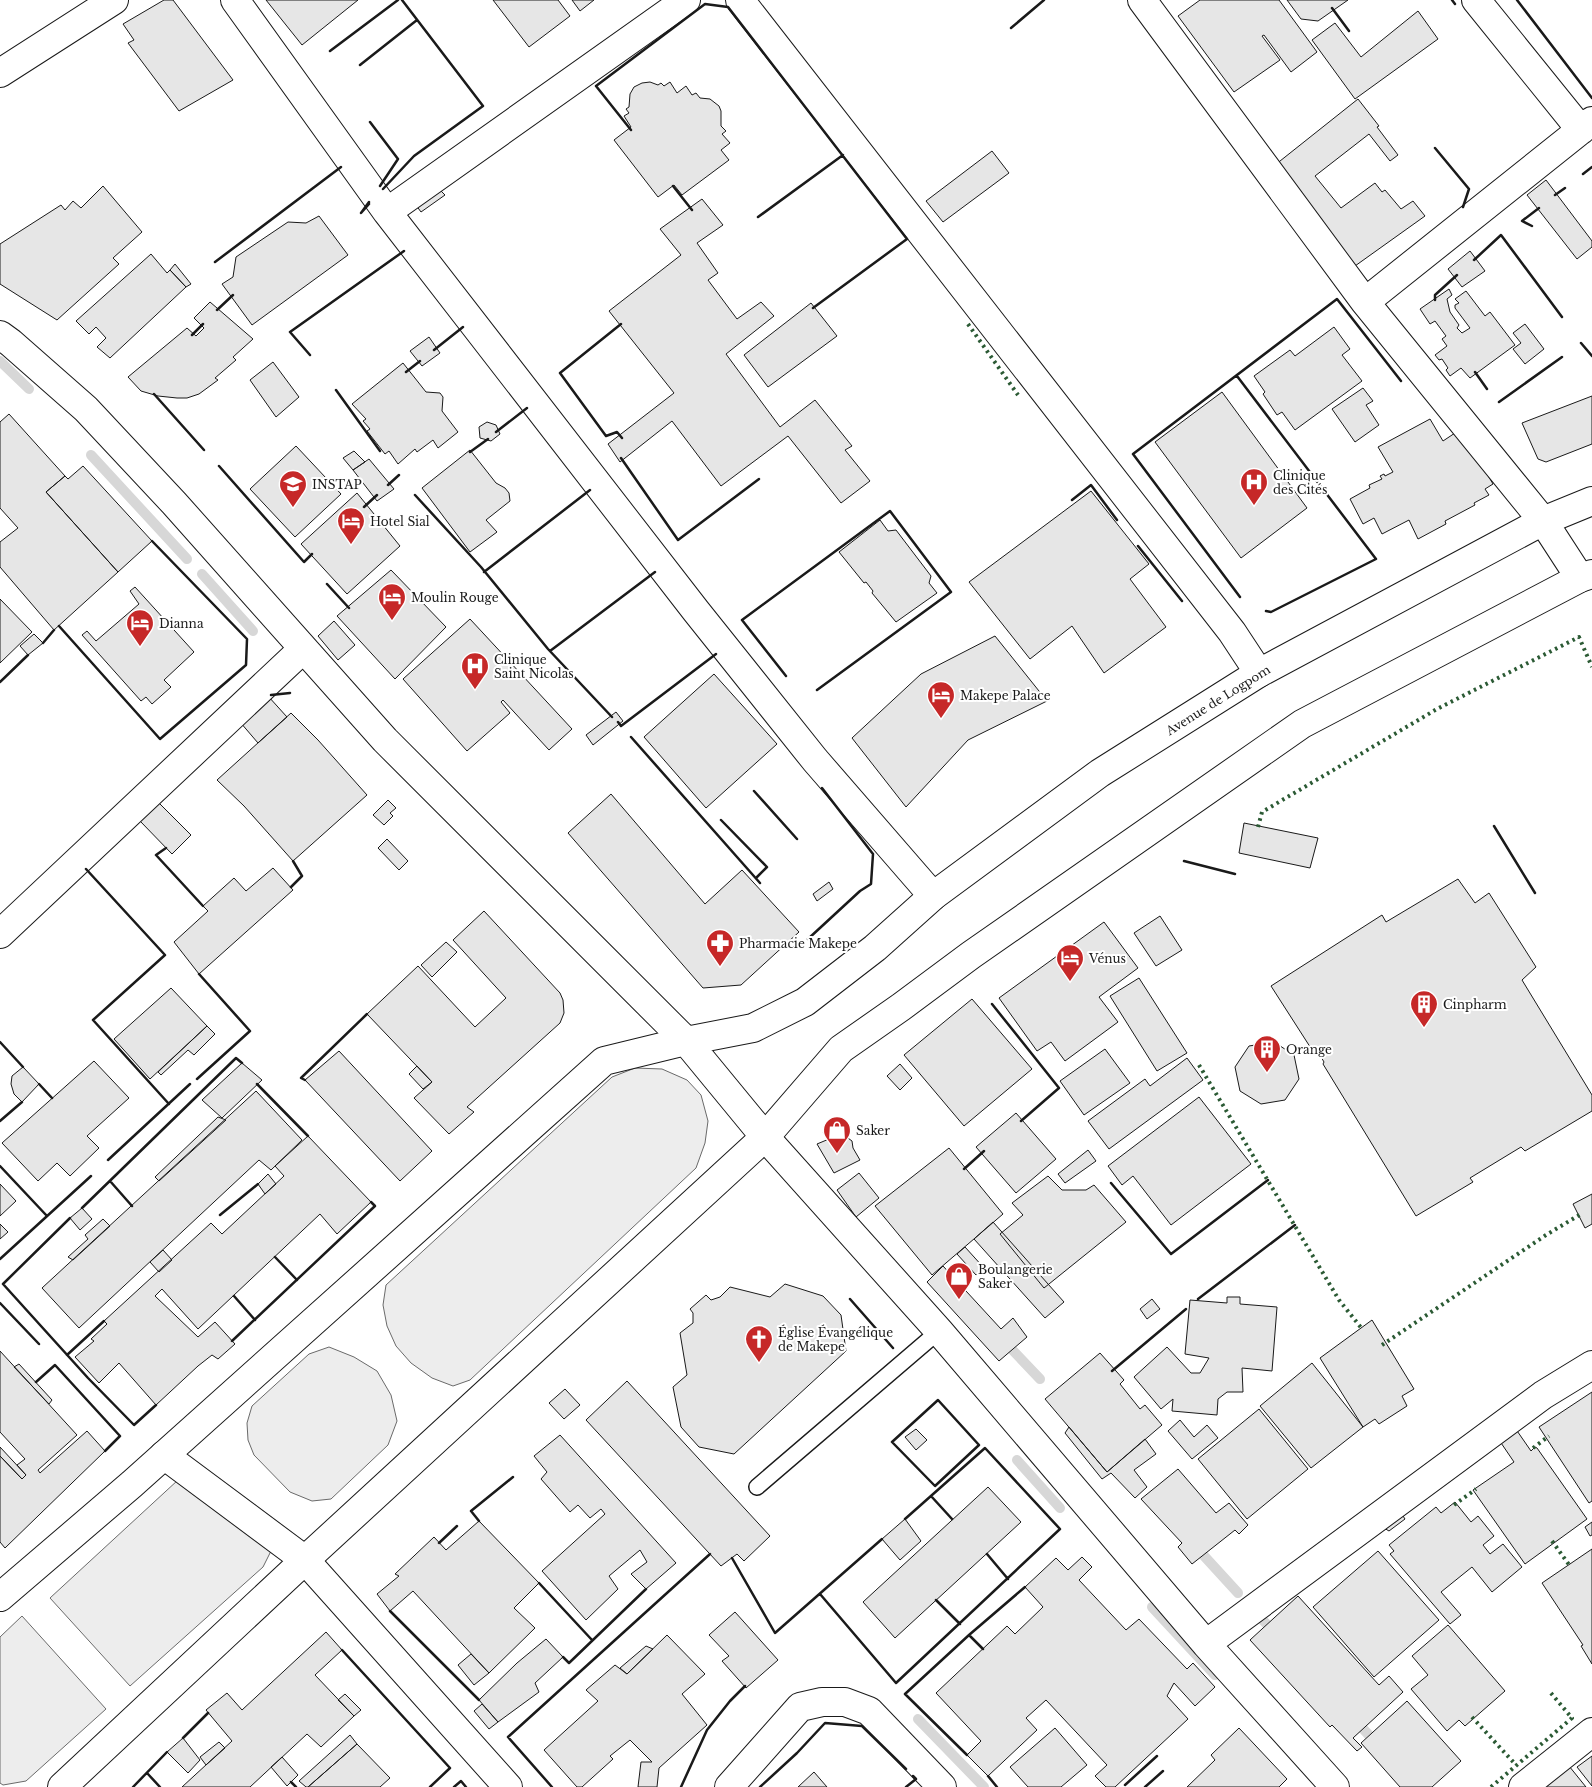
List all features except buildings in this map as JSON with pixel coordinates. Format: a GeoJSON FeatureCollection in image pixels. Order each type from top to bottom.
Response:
{"type":"FeatureCollection","features":[{"type":"Feature","properties":{"kind":"street"},"geometry":{"type":"LineString","coordinates":[[0,73],[114,0]]}},
{"type":"Feature","properties":{"kind":"street"},"geometry":{"type":"LineString","coordinates":[[235,0],[387,212],[684,595],[803,745],[933,896]]}},
{"type":"Feature","properties":{"kind":"street"},"geometry":{"type":"LineString","coordinates":[[387,212],[686,0]]}},
{"type":"Feature","properties":{"kind":"street"},"geometry":{"type":"LineString","coordinates":[[740,0],[1232,632],[1259,673]]}},
{"type":"Feature","properties":{"kind":"street"},"geometry":{"type":"LineString","coordinates":[[62,1787],[304,1560],[765,1137],[841,1049],[971,955],[1302,724],[1586,576],[1364,302],[1142,0]]}},
{"type":"Feature","properties":{"kind":"street"},"geometry":{"type":"LineString","coordinates":[[1364,302],[1587,125],[1476,0]]}},
{"type":"Feature","properties":{"kind":"street"},"geometry":{"type":"LineString","coordinates":[[0,335],[11,342],[86,409],[174,503],[385,740],[686,1041],[765,1137],[939,1331],[1206,1644],[1335,1787]]}},
{"type":"Feature","properties":{"kind":"street","name":"Avenue de Logpom"},"geometry":{"type":"LineString","coordinates":[[0,1597],[164,1454],[604,1061],[686,1041],[753,1028],[805,1002],[874,948],[933,896],[1100,773],[1259,673],[1543,521],[1592,501]]}},
{"type":"Feature","properties":{"kind":"street"},"geometry":{"type":"LineString","coordinates":[[0,934],[303,650]]}},
{"type":"Feature","properties":{"kind":"street"},"geometry":{"type":"LineString","coordinates":[[1206,1644],[1544,1395],[1592,1366]]}},
{"type":"Feature","properties":{"kind":"street"},"geometry":{"type":"LineString","coordinates":[[164,1454],[304,1560],[508,1787]]}},
{"type":"Feature","properties":{"kind":"street"},"geometry":{"type":"LineString","coordinates":[[729,1787],[800,1707],[822,1702],[845,1702],[869,1711],[942,1787]]}},
{"type":"Feature","properties":{"kind":"street"},"geometry":{"type":"LineString","coordinates":[[1523,1787],[1592,1732]]}},
{"type":"Feature","properties":{"kind":"lane"},"geometry":{"type":"LineString","coordinates":[[757,1487],[939,1331]]}},
{"type":"Feature","properties":{"kind":"shaded area"},"geometry":{"type":"Polygon","coordinates":[[[635,1068],[662,1069],[687,1080],[701,1095],[708,1121],[705,1143],[696,1168],[470,1380],[453,1386],[432,1378],[411,1363],[396,1346],[387,1326],[383,1305],[386,1285],[612,1077],[635,1068]]]}},
{"type":"Feature","properties":{"kind":"shaded area"},"geometry":{"type":"Polygon","coordinates":[[[329,1347],[354,1357],[377,1371],[391,1395],[397,1421],[388,1445],[331,1499],[312,1501],[290,1492],[254,1455],[248,1440],[247,1423],[252,1406],[309,1354],[329,1347]]]}},
{"type":"Feature","properties":{"kind":"shaded area"},"geometry":{"type":"Polygon","coordinates":[[[198,1472],[216,1476],[270,1533],[271,1551],[263,1567],[130,1686],[50,1598],[178,1480],[198,1472]]]}},
{"type":"Feature","properties":{"kind":"shaded area"},"geometry":{"type":"Polygon","coordinates":[[[22,1616],[106,1709],[26,1781],[3,1785],[0,1783],[0,1637],[22,1616]]]}},
{"type":"Feature","properties":{"kind":"waterway"},"geometry":{"type":"LineString","coordinates":[[0,361],[29,389]]}},
{"type":"Feature","properties":{"kind":"waterway"},"geometry":{"type":"LineString","coordinates":[[91,455],[187,559]]}},
{"type":"Feature","properties":{"kind":"waterway"},"geometry":{"type":"LineString","coordinates":[[202,574],[253,631]]}},
{"type":"Feature","properties":{"kind":"waterway"},"geometry":{"type":"LineString","coordinates":[[1003,1340],[1040,1379]]}},
{"type":"Feature","properties":{"kind":"waterway"},"geometry":{"type":"LineString","coordinates":[[1017,1460],[1060,1508]]}},
{"type":"Feature","properties":{"kind":"waterway"},"geometry":{"type":"LineString","coordinates":[[1195,1546],[1238,1593]]}},
{"type":"Feature","properties":{"kind":"waterway"},"geometry":{"type":"LineString","coordinates":[[1152,1607],[1215,1675]]}},
{"type":"Feature","properties":{"kind":"waterway"},"geometry":{"type":"LineString","coordinates":[[1256,1613],[1276,1634]]}},
{"type":"Feature","properties":{"kind":"waterway"},"geometry":{"type":"LineString","coordinates":[[918,1719],[984,1787]]}},
{"type":"Feature","properties":{"kind":"waterway"},"geometry":{"type":"LineString","coordinates":[[1354,1719],[1378,1745]]}},
{"type":"Feature","properties":{"kind":"hedge"},"geometry":{"type":"LineString","coordinates":[[968,324],[1018,395]]}},
{"type":"Feature","properties":{"kind":"hedge"},"geometry":{"type":"LineString","coordinates":[[1258,827],[1262,812],[1437,709],[1579,637],[1592,667]]}},
{"type":"Feature","properties":{"kind":"hedge"},"geometry":{"type":"LineString","coordinates":[[1199,1065],[1339,1300],[1363,1330]]}},
{"type":"Feature","properties":{"kind":"hedge"},"geometry":{"type":"LineString","coordinates":[[1382,1345],[1546,1235],[1581,1214]]}},
{"type":"Feature","properties":{"kind":"hedge"},"geometry":{"type":"LineString","coordinates":[[1533,1448],[1549,1436]]}},
{"type":"Feature","properties":{"kind":"hedge"},"geometry":{"type":"LineString","coordinates":[[1454,1505],[1476,1489]]}},
{"type":"Feature","properties":{"kind":"hedge"},"geometry":{"type":"LineString","coordinates":[[1552,1541],[1570,1566]]}},
{"type":"Feature","properties":{"kind":"hedge"},"geometry":{"type":"LineString","coordinates":[[1491,1787],[1572,1718],[1550,1692]]}},
{"type":"Feature","properties":{"kind":"hedge"},"geometry":{"type":"LineString","coordinates":[[1472,1717],[1516,1765]]}},
{"type":"Feature","properties":{"kind":"wall"},"geometry":{"type":"LineString","coordinates":[[330,51],[398,0]]}},
{"type":"Feature","properties":{"kind":"wall"},"geometry":{"type":"LineString","coordinates":[[383,189],[414,156],[483,106],[402,0]]}},
{"type":"Feature","properties":{"kind":"wall"},"geometry":{"type":"LineString","coordinates":[[1011,28],[1044,0]]}},
{"type":"Feature","properties":{"kind":"wall"},"geometry":{"type":"LineString","coordinates":[[1452,0],[1455,4]]}},
{"type":"Feature","properties":{"kind":"wall"},"geometry":{"type":"LineString","coordinates":[[1517,0],[1592,98]]}},
{"type":"Feature","properties":{"kind":"wall"},"geometry":{"type":"LineString","coordinates":[[631,130],[596,86],[705,4],[728,7],[907,239],[813,308]]}},
{"type":"Feature","properties":{"kind":"wall"},"geometry":{"type":"LineString","coordinates":[[1332,8],[1349,31]]}},
{"type":"Feature","properties":{"kind":"wall"},"geometry":{"type":"LineString","coordinates":[[360,65],[417,20]]}},
{"type":"Feature","properties":{"kind":"wall"},"geometry":{"type":"LineString","coordinates":[[370,122],[398,159],[380,186]]}},
{"type":"Feature","properties":{"kind":"wall"},"geometry":{"type":"LineString","coordinates":[[1435,148],[1469,189],[1463,207]]}},
{"type":"Feature","properties":{"kind":"wall"},"geometry":{"type":"LineString","coordinates":[[758,217],[843,155]]}},
{"type":"Feature","properties":{"kind":"wall"},"geometry":{"type":"LineString","coordinates":[[215,262],[341,167]]}},
{"type":"Feature","properties":{"kind":"wall"},"geometry":{"type":"LineString","coordinates":[[1583,174],[1592,167]]}},
{"type":"Feature","properties":{"kind":"wall"},"geometry":{"type":"LineString","coordinates":[[673,186],[692,210]]}},
{"type":"Feature","properties":{"kind":"wall"},"geometry":{"type":"LineString","coordinates":[[1555,195],[1565,188]]}},
{"type":"Feature","properties":{"kind":"wall"},"geometry":{"type":"LineString","coordinates":[[369,202],[361,213],[369,204]]}},
{"type":"Feature","properties":{"kind":"wall"},"geometry":{"type":"LineString","coordinates":[[1532,226],[1522,221],[1539,208]]}},
{"type":"Feature","properties":{"kind":"wall"},"geometry":{"type":"LineString","coordinates":[[1474,260],[1501,235],[1562,317]]}},
{"type":"Feature","properties":{"kind":"wall"},"geometry":{"type":"LineString","coordinates":[[310,355],[290,332],[404,251]]}},
{"type":"Feature","properties":{"kind":"wall"},"geometry":{"type":"LineString","coordinates":[[1435,300],[1435,295],[1457,275]]}},
{"type":"Feature","properties":{"kind":"wall"},"geometry":{"type":"LineString","coordinates":[[217,310],[233,295]]}},
{"type":"Feature","properties":{"kind":"wall"},"geometry":{"type":"LineString","coordinates":[[1240,597],[1133,454],[1337,299],[1401,381]]}},
{"type":"Feature","properties":{"kind":"wall"},"geometry":{"type":"LineString","coordinates":[[192,335],[203,324]]}},
{"type":"Feature","properties":{"kind":"wall"},"geometry":{"type":"LineString","coordinates":[[621,324],[560,373],[606,436],[617,432],[622,438]]}},
{"type":"Feature","properties":{"kind":"wall"},"geometry":{"type":"LineString","coordinates":[[434,350],[463,327]]}},
{"type":"Feature","properties":{"kind":"wall"},"geometry":{"type":"LineString","coordinates":[[1581,343],[1592,356]]}},
{"type":"Feature","properties":{"kind":"wall"},"geometry":{"type":"LineString","coordinates":[[1499,402],[1562,357]]}},
{"type":"Feature","properties":{"kind":"wall"},"geometry":{"type":"LineString","coordinates":[[406,372],[420,361]]}},
{"type":"Feature","properties":{"kind":"wall"},"geometry":{"type":"LineString","coordinates":[[1475,372],[1487,389]]}},
{"type":"Feature","properties":{"kind":"wall"},"geometry":{"type":"LineString","coordinates":[[1237,376],[1376,559],[1271,612],[1266,611]]}},
{"type":"Feature","properties":{"kind":"wall"},"geometry":{"type":"LineString","coordinates":[[336,390],[380,451]]}},
{"type":"Feature","properties":{"kind":"wall"},"geometry":{"type":"LineString","coordinates":[[154,394],[204,450]]}},
{"type":"Feature","properties":{"kind":"wall"},"geometry":{"type":"LineString","coordinates":[[496,432],[527,408]]}},
{"type":"Feature","properties":{"kind":"wall"},"geometry":{"type":"LineString","coordinates":[[470,452],[488,439]]}},
{"type":"Feature","properties":{"kind":"wall"},"geometry":{"type":"LineString","coordinates":[[621,458],[678,540],[759,479]]}},
{"type":"Feature","properties":{"kind":"wall"},"geometry":{"type":"LineString","coordinates":[[219,466],[304,562],[312,554]]}},
{"type":"Feature","properties":{"kind":"wall"},"geometry":{"type":"LineString","coordinates":[[388,485],[399,475]]}},
{"type":"Feature","properties":{"kind":"wall"},"geometry":{"type":"LineString","coordinates":[[1072,500],[1091,485],[1117,520]]}},
{"type":"Feature","properties":{"kind":"wall"},"geometry":{"type":"LineString","coordinates":[[484,572],[590,490]]}},
{"type":"Feature","properties":{"kind":"wall"},"geometry":{"type":"LineString","coordinates":[[364,507],[377,495]]}},
{"type":"Feature","properties":{"kind":"wall"},"geometry":{"type":"LineString","coordinates":[[415,495],[481,567],[548,649],[612,717]]}},
{"type":"Feature","properties":{"kind":"wall"},"geometry":{"type":"LineString","coordinates":[[786,676],[742,620],[890,511],[951,592],[817,690]]}},
{"type":"Feature","properties":{"kind":"wall"},"geometry":{"type":"LineString","coordinates":[[59,626],[160,739],[246,665],[247,639],[152,541]]}},
{"type":"Feature","properties":{"kind":"wall"},"geometry":{"type":"LineString","coordinates":[[1138,546],[1182,601]]}},
{"type":"Feature","properties":{"kind":"wall"},"geometry":{"type":"LineString","coordinates":[[550,651],[655,572]]}},
{"type":"Feature","properties":{"kind":"wall"},"geometry":{"type":"LineString","coordinates":[[327,584],[349,608]]}},
{"type":"Feature","properties":{"kind":"wall"},"geometry":{"type":"LineString","coordinates":[[43,643],[54,630]]}},
{"type":"Feature","properties":{"kind":"wall"},"geometry":{"type":"LineString","coordinates":[[618,722],[621,726],[716,654]]}},
{"type":"Feature","properties":{"kind":"wall"},"geometry":{"type":"LineString","coordinates":[[0,682],[28,655]]}},
{"type":"Feature","properties":{"kind":"wall"},"geometry":{"type":"LineString","coordinates":[[271,695],[290,693]]}},
{"type":"Feature","properties":{"kind":"wall"},"geometry":{"type":"LineString","coordinates":[[631,737],[760,883]]}},
{"type":"Feature","properties":{"kind":"wall"},"geometry":{"type":"LineString","coordinates":[[808,939],[860,891],[871,884],[873,854],[822,788]]}},
{"type":"Feature","properties":{"kind":"wall"},"geometry":{"type":"LineString","coordinates":[[754,791],[797,839]]}},
{"type":"Feature","properties":{"kind":"wall"},"geometry":{"type":"LineString","coordinates":[[721,820],[767,867],[757,877]]}},
{"type":"Feature","properties":{"kind":"wall"},"geometry":{"type":"LineString","coordinates":[[1494,826],[1535,893]]}},
{"type":"Feature","properties":{"kind":"wall"},"geometry":{"type":"LineString","coordinates":[[166,848],[156,855],[203,906]]}},
{"type":"Feature","properties":{"kind":"wall"},"geometry":{"type":"LineString","coordinates":[[291,887],[302,876],[293,861]]}},
{"type":"Feature","properties":{"kind":"wall"},"geometry":{"type":"LineString","coordinates":[[1184,861],[1235,874]]}},
{"type":"Feature","properties":{"kind":"wall"},"geometry":{"type":"LineString","coordinates":[[86,869],[165,955],[93,1020],[169,1104]]}},
{"type":"Feature","properties":{"kind":"wall"},"geometry":{"type":"LineString","coordinates":[[197,1079],[250,1031],[199,974]]}},
{"type":"Feature","properties":{"kind":"wall"},"geometry":{"type":"LineString","coordinates":[[992,1004],[1059,1088],[1021,1121]]}},
{"type":"Feature","properties":{"kind":"wall"},"geometry":{"type":"LineString","coordinates":[[305,1080],[301,1078],[367,1014]]}},
{"type":"Feature","properties":{"kind":"wall"},"geometry":{"type":"LineString","coordinates":[[0,1042],[23,1067]]}},
{"type":"Feature","properties":{"kind":"wall"},"geometry":{"type":"LineString","coordinates":[[82,1208],[236,1058],[242,1063]]}},
{"type":"Feature","properties":{"kind":"wall"},"geometry":{"type":"LineString","coordinates":[[39,1084],[52,1098]]}},
{"type":"Feature","properties":{"kind":"wall"},"geometry":{"type":"LineString","coordinates":[[108,1160],[190,1084]]}},
{"type":"Feature","properties":{"kind":"wall"},"geometry":{"type":"LineString","coordinates":[[257,1084],[308,1136]]}},
{"type":"Feature","properties":{"kind":"wall"},"geometry":{"type":"LineString","coordinates":[[0,1121],[22,1102]]}},
{"type":"Feature","properties":{"kind":"wall"},"geometry":{"type":"LineString","coordinates":[[964,1169],[984,1151]]}},
{"type":"Feature","properties":{"kind":"wall"},"geometry":{"type":"LineString","coordinates":[[0,1166],[47,1216]]}},
{"type":"Feature","properties":{"kind":"wall"},"geometry":{"type":"LineString","coordinates":[[0,1259],[91,1176]]}},
{"type":"Feature","properties":{"kind":"wall"},"geometry":{"type":"LineString","coordinates":[[1111,1183],[1171,1254],[1268,1180]]}},
{"type":"Feature","properties":{"kind":"wall"},"geometry":{"type":"LineString","coordinates":[[110,1181],[132,1206]]}},
{"type":"Feature","properties":{"kind":"wall"},"geometry":{"type":"LineString","coordinates":[[220,1215],[258,1184]]}},
{"type":"Feature","properties":{"kind":"wall"},"geometry":{"type":"LineString","coordinates":[[232,1341],[375,1206],[371,1202]]}},
{"type":"Feature","properties":{"kind":"wall"},"geometry":{"type":"LineString","coordinates":[[70,1218],[3,1284],[88,1378],[134,1425],[156,1405]]}},
{"type":"Feature","properties":{"kind":"wall"},"geometry":{"type":"LineString","coordinates":[[1198,1299],[1295,1225]]}},
{"type":"Feature","properties":{"kind":"wall"},"geometry":{"type":"LineString","coordinates":[[275,1257],[297,1280]]}},
{"type":"Feature","properties":{"kind":"wall"},"geometry":{"type":"LineString","coordinates":[[234,1296],[255,1320]]}},
{"type":"Feature","properties":{"kind":"wall"},"geometry":{"type":"LineString","coordinates":[[850,1299],[893,1348]]}},
{"type":"Feature","properties":{"kind":"wall"},"geometry":{"type":"LineString","coordinates":[[0,1303],[39,1344]]}},
{"type":"Feature","properties":{"kind":"wall"},"geometry":{"type":"LineString","coordinates":[[1112,1371],[1186,1309]]}},
{"type":"Feature","properties":{"kind":"wall"},"geometry":{"type":"LineString","coordinates":[[67,1355],[104,1321]]}},
{"type":"Feature","properties":{"kind":"wall"},"geometry":{"type":"LineString","coordinates":[[36,1382],[55,1365],[120,1436],[105,1451]]}},
{"type":"Feature","properties":{"kind":"wall"},"geometry":{"type":"LineString","coordinates":[[938,1400],[979,1445],[935,1486],[892,1442],[938,1400]]}},
{"type":"Feature","properties":{"kind":"wall"},"geometry":{"type":"LineString","coordinates":[[820,1594],[896,1683],[1060,1529],[985,1448],[905,1519]]}},
{"type":"Feature","properties":{"kind":"wall"},"geometry":{"type":"LineString","coordinates":[[479,1521],[471,1511],[513,1477]]}},
{"type":"Feature","properties":{"kind":"wall"},"geometry":{"type":"LineString","coordinates":[[931,1496],[952,1519]]}},
{"type":"Feature","properties":{"kind":"wall"},"geometry":{"type":"LineString","coordinates":[[439,1543],[457,1526]]}},
{"type":"Feature","properties":{"kind":"wall"},"geometry":{"type":"LineString","coordinates":[[732,1558],[775,1633],[882,1539]]}},
{"type":"Feature","properties":{"kind":"wall"},"geometry":{"type":"LineString","coordinates":[[552,1787],[508,1737],[710,1554]]}},
{"type":"Feature","properties":{"kind":"wall"},"geometry":{"type":"LineString","coordinates":[[987,1554],[1008,1579]]}},
{"type":"Feature","properties":{"kind":"wall"},"geometry":{"type":"LineString","coordinates":[[539,1583],[592,1640]]}},
{"type":"Feature","properties":{"kind":"wall"},"geometry":{"type":"LineString","coordinates":[[967,1755],[905,1694],[1025,1587]]}},
{"type":"Feature","properties":{"kind":"wall"},"geometry":{"type":"LineString","coordinates":[[563,1657],[569,1663],[646,1589]]}},
{"type":"Feature","properties":{"kind":"wall"},"geometry":{"type":"LineString","coordinates":[[936,1600],[960,1624]]}},
{"type":"Feature","properties":{"kind":"wall"},"geometry":{"type":"LineString","coordinates":[[390,1611],[479,1700]]}},
{"type":"Feature","properties":{"kind":"wall"},"geometry":{"type":"LineString","coordinates":[[969,1635],[983,1649]]}},
{"type":"Feature","properties":{"kind":"wall"},"geometry":{"type":"LineString","coordinates":[[342,1650],[450,1768],[430,1787]]}},
{"type":"Feature","properties":{"kind":"wall"},"geometry":{"type":"LineString","coordinates":[[681,1787],[707,1730],[730,1701],[745,1686]]}},
{"type":"Feature","properties":{"kind":"wall"},"geometry":{"type":"LineString","coordinates":[[183,1738],[208,1713]]}},
{"type":"Feature","properties":{"kind":"wall"},"geometry":{"type":"LineString","coordinates":[[760,1787],[797,1753],[825,1723],[862,1726],[906,1769]]}},
{"type":"Feature","properties":{"kind":"wall"},"geometry":{"type":"LineString","coordinates":[[133,1787],[167,1752]]}},
{"type":"Feature","properties":{"kind":"wall"},"geometry":{"type":"LineString","coordinates":[[1125,1785],[1157,1756]]}},
{"type":"Feature","properties":{"kind":"wall"},"geometry":{"type":"LineString","coordinates":[[1145,1787],[1163,1771]]}},
{"type":"Feature","properties":{"kind":"wall"},"geometry":{"type":"LineString","coordinates":[[147,1773],[160,1787]]}},
{"type":"Feature","properties":{"kind":"wall"},"geometry":{"type":"LineString","coordinates":[[906,1787],[916,1779],[913,1776]]}},
{"type":"Feature","properties":{"kind":"wall"},"geometry":{"type":"LineString","coordinates":[[988,1776],[997,1787]]}},
{"type":"Feature","properties":{"kind":"wall"},"geometry":{"type":"LineString","coordinates":[[454,1787],[461,1781],[466,1787]]}},
{"type":"Feature","properties":{"kind":"wall"},"geometry":{"type":"LineString","coordinates":[[291,1782],[296,1787]]}},
{"type":"Feature","properties":{"kind":"place","name":"Clinique des Cités"},"geometry":{"type":"Point","coordinates":[1254,506]}},
{"type":"Feature","properties":{"kind":"place","name":"INSTAP"},"geometry":{"type":"Point","coordinates":[293,508]}},
{"type":"Feature","properties":{"kind":"place","name":"Hotel Sial"},"geometry":{"type":"Point","coordinates":[351,545]}},
{"type":"Feature","properties":{"kind":"place","name":"Moulin Rouge"},"geometry":{"type":"Point","coordinates":[392,621]}},
{"type":"Feature","properties":{"kind":"place","name":"Dianna"},"geometry":{"type":"Point","coordinates":[140,647]}},
{"type":"Feature","properties":{"kind":"place","name":"Clinique Saint Nicolas"},"geometry":{"type":"Point","coordinates":[475,690]}},
{"type":"Feature","properties":{"kind":"place","name":"Makepe Palace"},"geometry":{"type":"Point","coordinates":[941,719]}},
{"type":"Feature","properties":{"kind":"place","name":"Pharmacie Makepe"},"geometry":{"type":"Point","coordinates":[720,967]}},
{"type":"Feature","properties":{"kind":"place","name":"Vénus"},"geometry":{"type":"Point","coordinates":[1070,982]}},
{"type":"Feature","properties":{"kind":"place","name":"Cinpharm"},"geometry":{"type":"Point","coordinates":[1424,1028]}},
{"type":"Feature","properties":{"kind":"place","name":"Orange"},"geometry":{"type":"Point","coordinates":[1267,1073]}},
{"type":"Feature","properties":{"kind":"place","name":"Saker"},"geometry":{"type":"Point","coordinates":[837,1154]}},
{"type":"Feature","properties":{"kind":"place","name":"Boulangerie Saker"},"geometry":{"type":"Point","coordinates":[959,1300]}},
{"type":"Feature","properties":{"kind":"place","name":"Église Évangélique de Makepe"},"geometry":{"type":"Point","coordinates":[759,1363]}}]}
